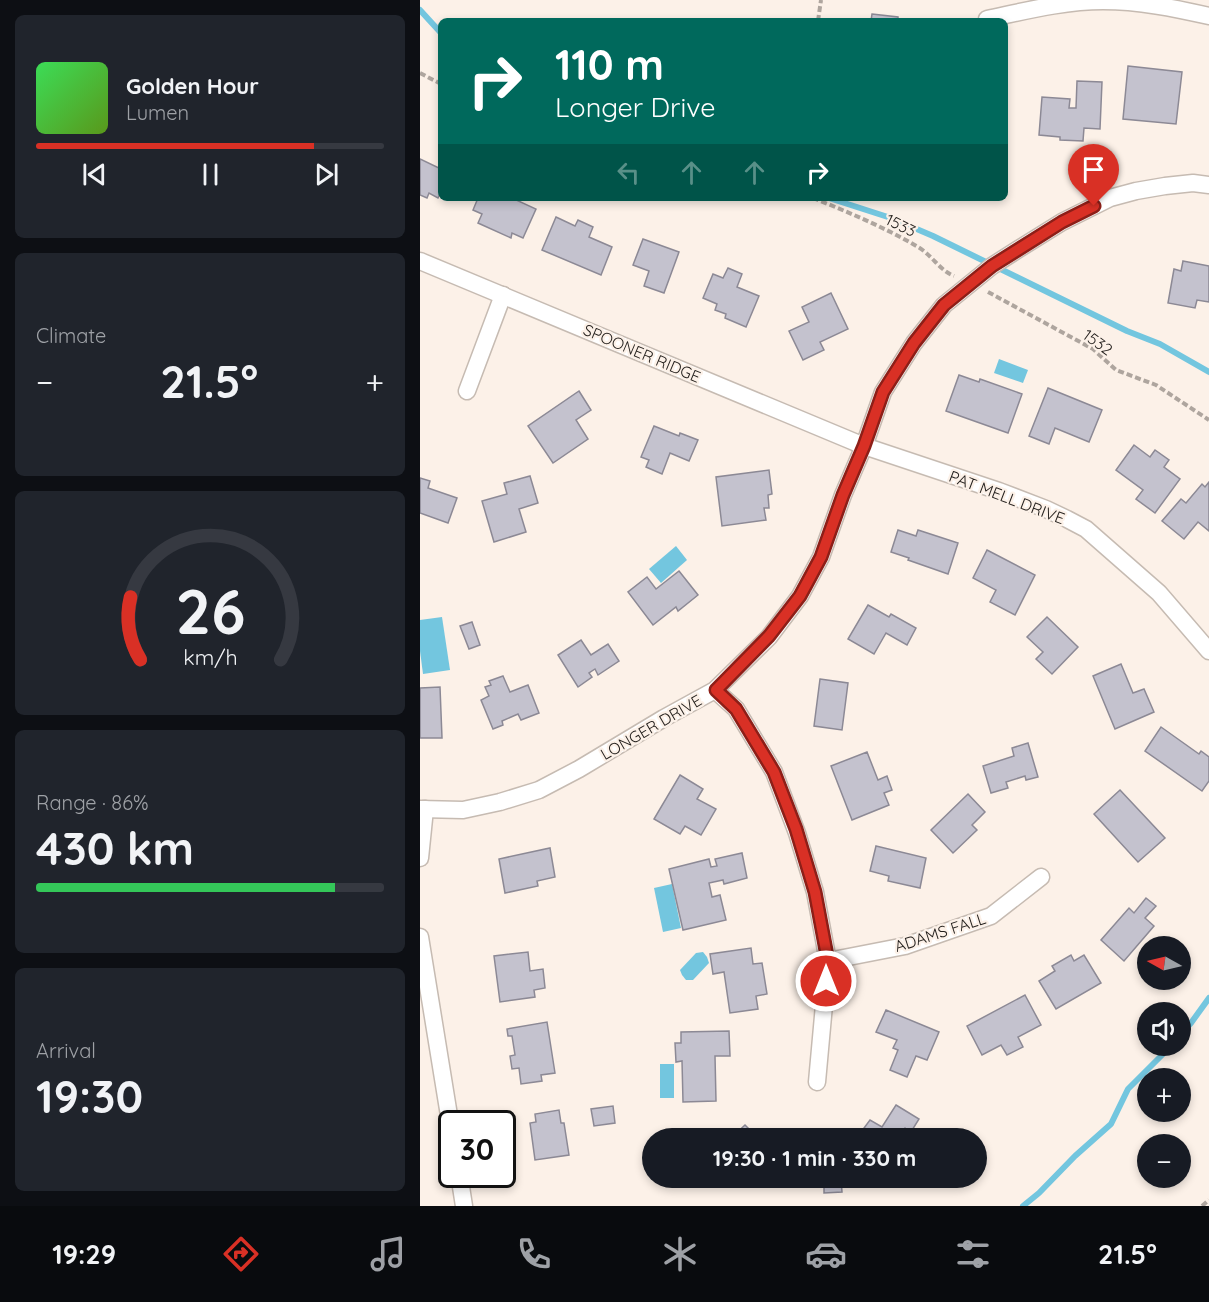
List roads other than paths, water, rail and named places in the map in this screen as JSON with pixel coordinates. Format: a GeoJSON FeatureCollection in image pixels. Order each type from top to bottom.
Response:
{"type":"FeatureCollection","features":[{"type":"Feature","properties":{"kind":"street"},"geometry":{"type":"LineString","coordinates":[[992,18],[1053,6],[1102,1],[1138,3],[1209,16]]}},
{"type":"Feature","properties":{"kind":"street","name":"LONGER DRIVE"},"geometry":{"type":"LineString","coordinates":[[423,809],[463,810],[539,790],[575,772],[664,718],[716,690],[769,636],[800,596],[821,557],[883,392],[914,343],[944,305],[999,262],[1062,222],[1110,198],[1165,186],[1193,183],[1209,185]]}},
{"type":"Feature","properties":{"kind":"street","name":"SPOONER RIDGE"},"geometry":{"type":"LineString","coordinates":[[420,261],[864,446]]}},
{"type":"Feature","properties":{"kind":"street"},"geometry":{"type":"LineString","coordinates":[[467,391],[503,295]]}},
{"type":"Feature","properties":{"kind":"street","name":"PAT MELL DRIVE"},"geometry":{"type":"LineString","coordinates":[[864,446],[1046,509],[1086,529],[1159,593],[1209,651]]}},
{"type":"Feature","properties":{"kind":"street"},"geometry":{"type":"LineString","coordinates":[[716,690],[736,709],[774,772],[796,829],[815,892],[828,961],[817,1082]]}},
{"type":"Feature","properties":{"kind":"street"},"geometry":{"type":"LineString","coordinates":[[420,858],[423,809]]}},
{"type":"Feature","properties":{"kind":"street","name":"ADAMS FALL"},"geometry":{"type":"LineString","coordinates":[[828,961],[906,946],[991,916],[1041,878]]}},
{"type":"Feature","properties":{"kind":"street"},"geometry":{"type":"LineString","coordinates":[[420,937],[448,1110]]}},
{"type":"Feature","properties":{"kind":"street"},"geometry":{"type":"LineString","coordinates":[[461,1188],[464,1206]]}},
{"type":"Feature","properties":{"kind":"water"},"geometry":{"type":"Polygon","coordinates":[[[999,359],[1028,370],[1023,383],[994,373],[999,359]]]}},
{"type":"Feature","properties":{"kind":"water"},"geometry":{"type":"Polygon","coordinates":[[[676,546],[687,560],[661,583],[649,569],[676,546]]]}},
{"type":"Feature","properties":{"kind":"water"},"geometry":{"type":"Polygon","coordinates":[[[442,617],[450,670],[423,674],[420,620],[442,617]]]}},
{"type":"Feature","properties":{"kind":"water"},"geometry":{"type":"Polygon","coordinates":[[[672,884],[681,928],[663,932],[654,888],[672,884]]]}},
{"type":"Feature","properties":{"kind":"water"},"geometry":{"type":"Polygon","coordinates":[[[703,952],[709,963],[693,980],[686,980],[680,970],[696,953],[703,952]]]}},
{"type":"Feature","properties":{"kind":"water"},"geometry":{"type":"Polygon","coordinates":[[[660,1064],[674,1064],[674,1098],[660,1098],[660,1064]]]}},
{"type":"Feature","properties":{"kind":"waterway"},"geometry":{"type":"LineString","coordinates":[[420,10],[438,30]]}},
{"type":"Feature","properties":{"kind":"waterway"},"geometry":{"type":"LineString","coordinates":[[838,201],[891,218],[933,236],[1127,331],[1160,344],[1209,372]]}},
{"type":"Feature","properties":{"kind":"waterway"},"geometry":{"type":"LineString","coordinates":[[1191,1023],[1209,998]]}},
{"type":"Feature","properties":{"kind":"waterway"},"geometry":{"type":"LineString","coordinates":[[1023,1206],[1111,1124],[1128,1089],[1161,1056]]}}]}
